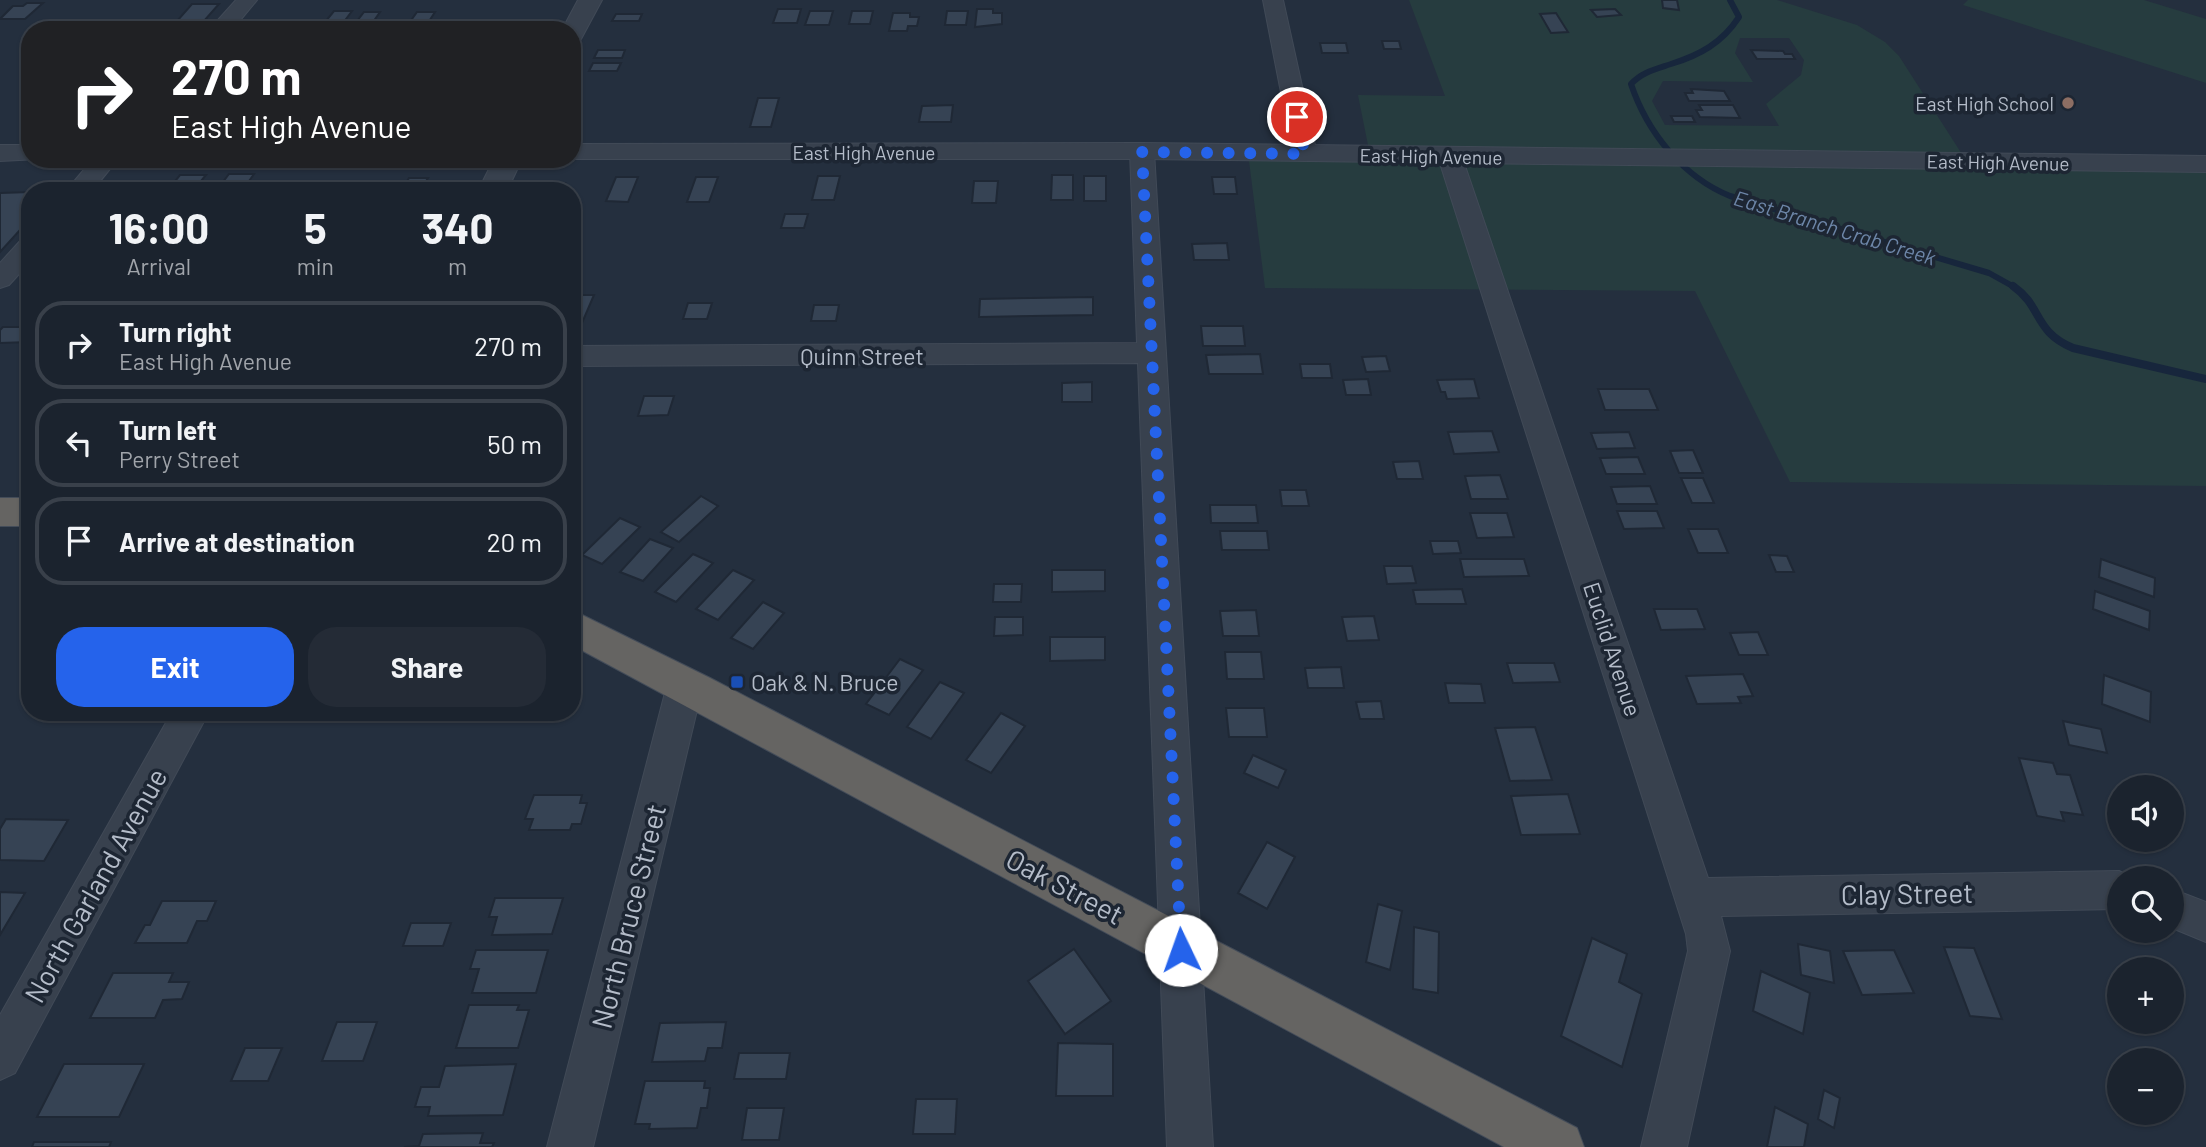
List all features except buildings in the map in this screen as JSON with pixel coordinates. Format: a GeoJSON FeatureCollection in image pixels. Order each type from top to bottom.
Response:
{"type":"FeatureCollection","features":[{"type":"Feature","properties":{"kind":"highway"},"geometry":{"type":"LineString","coordinates":[[0,512],[21,512]]}},
{"type":"Feature","properties":{"kind":"highway","name":"Oak Street"},"geometry":{"type":"LineString","coordinates":[[581,631],[1558,1147]]}},
{"type":"Feature","properties":{"kind":"street"},"geometry":{"type":"LineString","coordinates":[[228,21],[247,0]]}},
{"type":"Feature","properties":{"kind":"street"},"geometry":{"type":"LineString","coordinates":[[579,21],[590,0]]}},
{"type":"Feature","properties":{"kind":"street"},"geometry":{"type":"LineString","coordinates":[[1273,0],[1305,154]]}},
{"type":"Feature","properties":{"kind":"street","name":"East High Avenue"},"geometry":{"type":"LineString","coordinates":[[581,152],[1142,152],[2206,164]]}},
{"type":"Feature","properties":{"kind":"street"},"geometry":{"type":"LineString","coordinates":[[1142,152],[1190,1147]]}},
{"type":"Feature","properties":{"kind":"street"},"geometry":{"type":"LineString","coordinates":[[0,153],[21,153]]}},
{"type":"Feature","properties":{"kind":"street","name":"Euclid Avenue"},"geometry":{"type":"LineString","coordinates":[[1450,157],[1707,934],[1709,951],[1664,1147]]}},
{"type":"Feature","properties":{"kind":"street"},"geometry":{"type":"LineString","coordinates":[[86,182],[98,168]]}},
{"type":"Feature","properties":{"kind":"street"},"geometry":{"type":"LineString","coordinates":[[0,279],[21,256]]}},
{"type":"Feature","properties":{"kind":"street","name":"Quinn Street"},"geometry":{"type":"LineString","coordinates":[[581,356],[1152,353]]}},
{"type":"Feature","properties":{"kind":"street","name":"North Bruce Street"},"geometry":{"type":"LineString","coordinates":[[570,1147],[685,685]]}},
{"type":"Feature","properties":{"kind":"street","name":"North Garland Avenue"},"geometry":{"type":"LineString","coordinates":[[0,1058],[186,721]]}},
{"type":"Feature","properties":{"kind":"street","name":"Clay Street"},"geometry":{"type":"LineString","coordinates":[[1695,897],[2107,890]]}},
{"type":"Feature","properties":{"kind":"street"},"geometry":{"type":"LineString","coordinates":[[2184,913],[2206,922]]}},
{"type":"Feature","properties":{"kind":"green space"},"geometry":{"type":"Polygon","coordinates":[[[1409,0],[1777,0],[1857,25],[1885,42],[1899,56],[1967,162],[2206,164],[2206,486],[1790,482],[1695,291],[1265,288],[1248,153],[1370,155],[1358,95],[1445,96],[1409,0]],[[1740,38],[1735,53],[1753,82],[1663,81],[1652,101],[1665,125],[1779,126],[1766,104],[1801,75],[1804,60],[1789,38],[1740,38]]]}},
{"type":"Feature","properties":{"kind":"green space"},"geometry":{"type":"Polygon","coordinates":[[[1968,0],[2144,0],[2206,19],[2206,83],[1963,5],[1968,0]]]}},
{"type":"Feature","properties":{"kind":"waterway","name":"East Branch Crab Creek"},"geometry":{"type":"LineString","coordinates":[[1730,0],[1739,17],[1718,41],[1691,57],[1655,69],[1631,84],[1657,136],[1682,165],[1713,188],[1730,196],[1989,273],[2014,287]]}},
{"type":"Feature","properties":{"kind":"waterway","name":"East Branch Crab Creek"},"geometry":{"type":"LineString","coordinates":[[2014,287],[2023,294],[2051,334],[2073,348],[2206,379]]}},
{"type":"Feature","properties":{"kind":"place","name":"East High School"},"geometry":{"type":"Point","coordinates":[2068,103]}},
{"type":"Feature","properties":{"kind":"place","name":"Oak & N. Bruce"},"geometry":{"type":"Point","coordinates":[737,682]}},
{"type":"Feature","properties":{"kind":"route"},"geometry":{"type":"LineString","coordinates":[[1181,950],[1142,152],[1305,154],[1297,117]]}}]}
